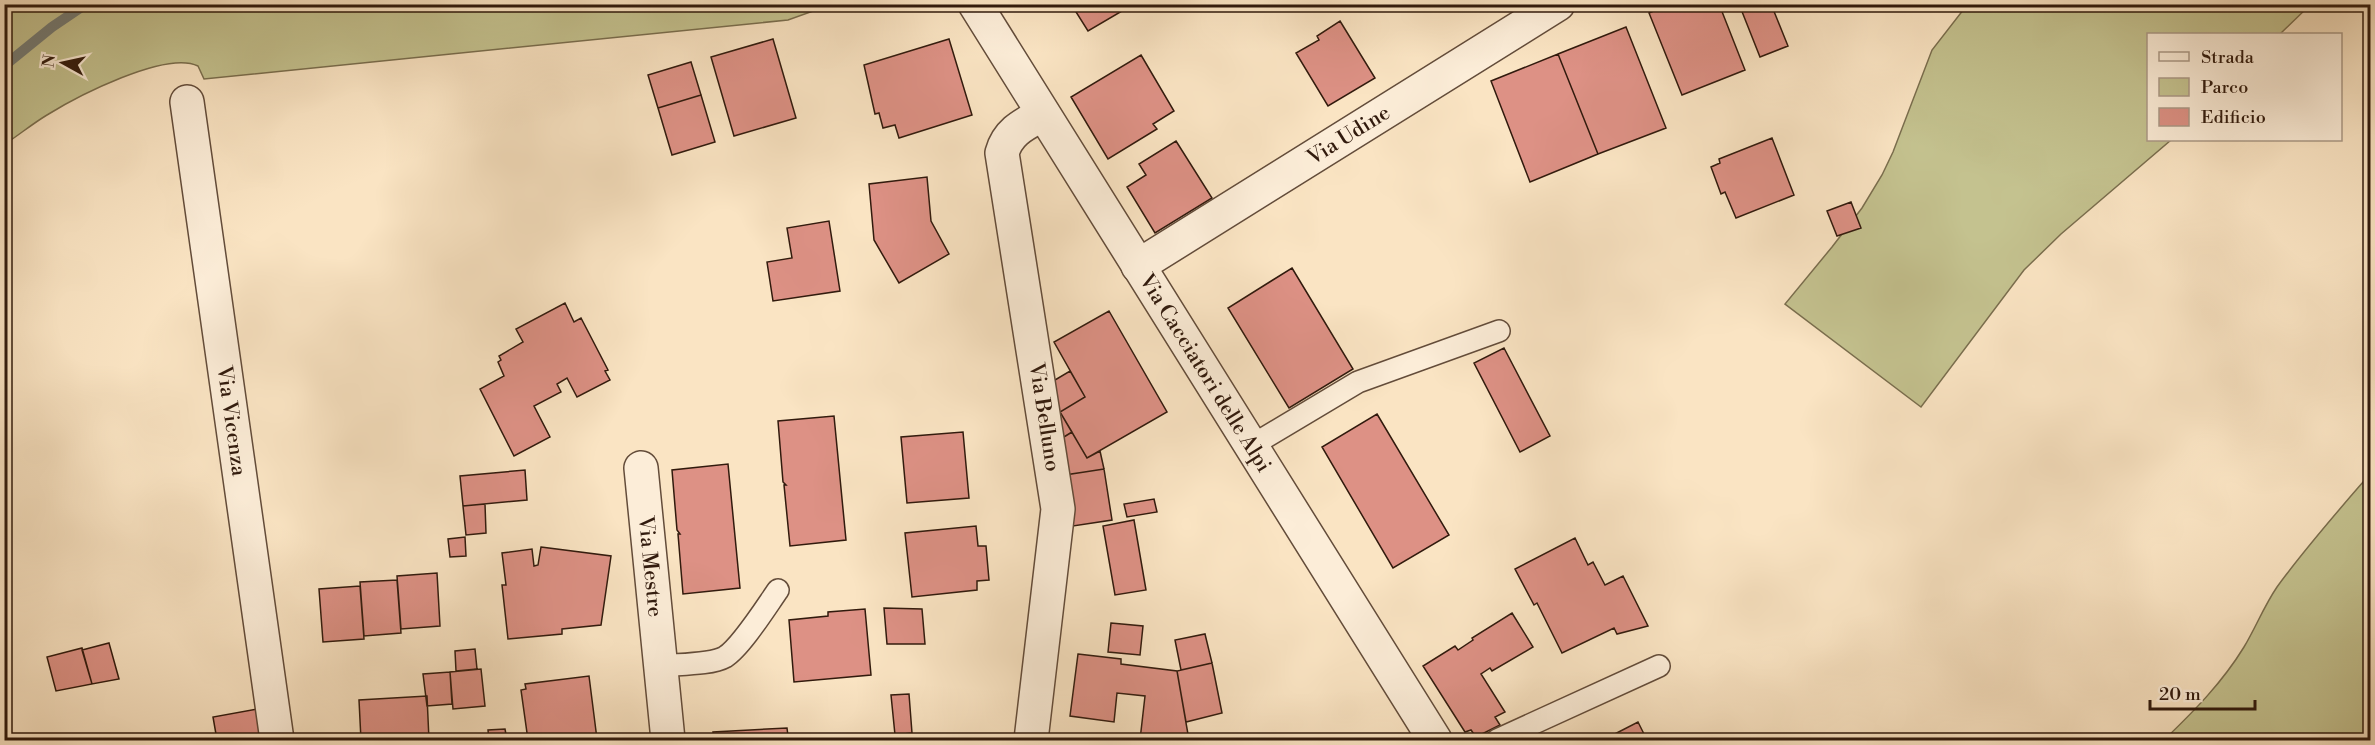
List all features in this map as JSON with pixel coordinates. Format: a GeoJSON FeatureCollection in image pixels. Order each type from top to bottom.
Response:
{"type":"FeatureCollection","features":[{"type":"Feature","properties":{"kind":"street","name":"Via Cacciatori delle Alpi"},"geometry":{"type":"LineString","coordinates":[[975,4],[1435,741]]}},
{"type":"Feature","properties":{"kind":"street","name":"Via Udine"},"geometry":{"type":"LineString","coordinates":[[1138,266],[1558,4]]}},
{"type":"Feature","properties":{"kind":"street","name":"Via Vicenza"},"geometry":{"type":"LineString","coordinates":[[187,102],[277,741]]}},
{"type":"Feature","properties":{"kind":"street","name":"Via Belluno"},"geometry":{"type":"LineString","coordinates":[[1031,741],[1058,509],[1002,153],[1006,141],[1013,132],[1043,114]]}},
{"type":"Feature","properties":{"kind":"street","name":"Via Mestre"},"geometry":{"type":"LineString","coordinates":[[641,468],[668,741]]}},
{"type":"Feature","properties":{"kind":"lane"},"geometry":{"type":"LineString","coordinates":[[1251,446],[1358,382],[1499,331]]}},
{"type":"Feature","properties":{"kind":"lane"},"geometry":{"type":"LineString","coordinates":[[660,666],[716,660],[725,656],[735,647],[778,591]]}},
{"type":"Feature","properties":{"kind":"lane"},"geometry":{"type":"LineString","coordinates":[[1497,741],[1659,666]]}},
{"type":"Feature","properties":{"kind":"green space"},"geometry":{"type":"Polygon","coordinates":[[[5,4],[830,5],[788,20],[204,79],[198,66],[184,63],[165,64],[99,87],[41,118],[5,144],[5,4]]]}},
{"type":"Feature","properties":{"kind":"green space"},"geometry":{"type":"Polygon","coordinates":[[[1967,5],[2310,5],[2281,33],[2147,33],[2147,141],[2170,141],[2061,234],[2024,270],[1921,407],[1785,304],[1862,208],[1882,175],[1932,50],[1967,5]]]}},
{"type":"Feature","properties":{"kind":"green space"},"geometry":{"type":"Polygon","coordinates":[[[2370,474],[2370,740],[2164,740],[2217,685],[2244,647],[2277,587],[2370,474]]]}},
{"type":"Feature","properties":{"kind":"building"},"geometry":{"type":"Polygon","coordinates":[[[1071,4],[1134,4],[1088,31],[1071,4]]]}},
{"type":"Feature","properties":{"kind":"building"},"geometry":{"type":"Polygon","coordinates":[[[1670,4],[1719,4],[1745,70],[1682,95],[1649,13],[1670,4]]]}},
{"type":"Feature","properties":{"kind":"building"},"geometry":{"type":"Polygon","coordinates":[[[1739,4],[1771,4],[1788,46],[1760,57],[1739,4]]]}},
{"type":"Feature","properties":{"kind":"building"},"geometry":{"type":"Polygon","coordinates":[[[1340,21],[1375,78],[1328,106],[1296,53],[1319,40],[1317,36],[1340,21]]]}},
{"type":"Feature","properties":{"kind":"building"},"geometry":{"type":"Polygon","coordinates":[[[1626,27],[1666,128],[1598,154],[1558,54],[1626,27]]]}},
{"type":"Feature","properties":{"kind":"building"},"geometry":{"type":"Polygon","coordinates":[[[773,39],[796,118],[734,136],[711,57],[773,39]]]}},
{"type":"Feature","properties":{"kind":"building"},"geometry":{"type":"Polygon","coordinates":[[[949,39],[972,115],[899,138],[895,125],[883,128],[879,113],[875,114],[864,65],[949,39]]]}},
{"type":"Feature","properties":{"kind":"building"},"geometry":{"type":"Polygon","coordinates":[[[1558,54],[1598,154],[1530,182],[1491,81],[1558,54]]]}},
{"type":"Feature","properties":{"kind":"building"},"geometry":{"type":"Polygon","coordinates":[[[1141,55],[1174,111],[1153,124],[1157,129],[1108,159],[1071,97],[1141,55]]]}},
{"type":"Feature","properties":{"kind":"building"},"geometry":{"type":"Polygon","coordinates":[[[691,62],[701,95],[658,108],[648,75],[691,62]]]}},
{"type":"Feature","properties":{"kind":"building"},"geometry":{"type":"Polygon","coordinates":[[[701,95],[715,142],[672,155],[658,108],[701,95]]]}},
{"type":"Feature","properties":{"kind":"building"},"geometry":{"type":"Polygon","coordinates":[[[1772,138],[1794,195],[1736,218],[1725,192],[1721,194],[1711,167],[1720,163],[1719,159],[1772,138]]]}},
{"type":"Feature","properties":{"kind":"building"},"geometry":{"type":"Polygon","coordinates":[[[1176,141],[1212,198],[1155,233],[1127,187],[1146,175],[1139,164],[1176,141]]]}},
{"type":"Feature","properties":{"kind":"building"},"geometry":{"type":"Polygon","coordinates":[[[927,177],[931,221],[949,254],[899,283],[874,240],[869,184],[927,177]]]}},
{"type":"Feature","properties":{"kind":"building"},"geometry":{"type":"Polygon","coordinates":[[[1851,202],[1861,228],[1837,236],[1827,211],[1851,202]]]}},
{"type":"Feature","properties":{"kind":"building"},"geometry":{"type":"Polygon","coordinates":[[[829,221],[840,291],[773,301],[767,262],[792,258],[787,228],[829,221]]]}},
{"type":"Feature","properties":{"kind":"building"},"geometry":{"type":"Polygon","coordinates":[[[1292,268],[1353,369],[1289,408],[1228,308],[1292,268]]]}},
{"type":"Feature","properties":{"kind":"building"},"geometry":{"type":"Polygon","coordinates":[[[565,303],[574,322],[581,318],[608,370],[605,371],[610,380],[577,397],[567,378],[557,384],[561,392],[534,406],[550,437],[514,456],[480,389],[504,376],[498,362],[501,360],[499,356],[523,342],[516,329],[565,303]]]}},
{"type":"Feature","properties":{"kind":"building"},"geometry":{"type":"Polygon","coordinates":[[[1109,311],[1167,412],[1087,458],[1060,412],[1085,397],[1054,342],[1109,311]]]}},
{"type":"Feature","properties":{"kind":"building"},"geometry":{"type":"Polygon","coordinates":[[[1504,348],[1550,436],[1520,452],[1474,363],[1504,348]]]}},
{"type":"Feature","properties":{"kind":"building"},"geometry":{"type":"Polygon","coordinates":[[[1070,371],[1085,397],[1060,412],[1072,432],[1059,440],[1050,383],[1070,371]]]}},
{"type":"Feature","properties":{"kind":"building"},"geometry":{"type":"Polygon","coordinates":[[[1377,414],[1449,535],[1393,568],[1322,447],[1377,414]]]}},
{"type":"Feature","properties":{"kind":"building"},"geometry":{"type":"Polygon","coordinates":[[[834,416],[846,540],[790,546],[784,485],[786,485],[783,482],[778,421],[834,416]]]}},
{"type":"Feature","properties":{"kind":"building"},"geometry":{"type":"Polygon","coordinates":[[[963,432],[969,498],[907,503],[901,437],[963,432]]]}},
{"type":"Feature","properties":{"kind":"building"},"geometry":{"type":"Polygon","coordinates":[[[1072,432],[1087,458],[1100,451],[1104,469],[1065,475],[1059,440],[1072,432]]]}},
{"type":"Feature","properties":{"kind":"building"},"geometry":{"type":"Polygon","coordinates":[[[728,464],[740,588],[683,594],[678,534],[680,534],[677,530],[672,470],[728,464]]]}},
{"type":"Feature","properties":{"kind":"building"},"geometry":{"type":"Polygon","coordinates":[[[1104,469],[1112,520],[1073,526],[1065,475],[1104,469]]]}},
{"type":"Feature","properties":{"kind":"building"},"geometry":{"type":"Polygon","coordinates":[[[525,470],[527,500],[463,506],[460,476],[525,470]]]}},
{"type":"Feature","properties":{"kind":"building"},"geometry":{"type":"Polygon","coordinates":[[[1154,499],[1157,512],[1127,517],[1124,504],[1154,499]]]}},
{"type":"Feature","properties":{"kind":"building"},"geometry":{"type":"Polygon","coordinates":[[[485,504],[486,533],[466,535],[463,506],[485,504]]]}},
{"type":"Feature","properties":{"kind":"building"},"geometry":{"type":"Polygon","coordinates":[[[1134,520],[1146,590],[1115,595],[1103,526],[1134,520]]]}},
{"type":"Feature","properties":{"kind":"building"},"geometry":{"type":"Polygon","coordinates":[[[976,526],[978,546],[986,546],[989,580],[977,581],[977,590],[912,597],[905,533],[976,526]]]}},
{"type":"Feature","properties":{"kind":"building"},"geometry":{"type":"Polygon","coordinates":[[[465,537],[466,556],[450,557],[448,539],[465,537]]]}},
{"type":"Feature","properties":{"kind":"building"},"geometry":{"type":"Polygon","coordinates":[[[1575,538],[1588,565],[1593,562],[1605,585],[1623,576],[1648,626],[1617,634],[1614,628],[1562,653],[1537,603],[1534,605],[1515,569],[1575,538]]]}},
{"type":"Feature","properties":{"kind":"building"},"geometry":{"type":"Polygon","coordinates":[[[541,547],[611,556],[601,625],[562,629],[562,634],[508,639],[502,585],[506,585],[502,553],[532,549],[534,566],[538,565],[541,547]]]}},
{"type":"Feature","properties":{"kind":"building"},"geometry":{"type":"Polygon","coordinates":[[[437,573],[440,626],[401,629],[397,576],[437,573]]]}},
{"type":"Feature","properties":{"kind":"building"},"geometry":{"type":"Polygon","coordinates":[[[397,580],[401,633],[364,636],[360,582],[397,580]]]}},
{"type":"Feature","properties":{"kind":"building"},"geometry":{"type":"Polygon","coordinates":[[[360,586],[364,639],[323,642],[319,589],[360,586]]]}},
{"type":"Feature","properties":{"kind":"building"},"geometry":{"type":"Polygon","coordinates":[[[884,608],[922,609],[925,644],[887,644],[884,608]]]}},
{"type":"Feature","properties":{"kind":"building"},"geometry":{"type":"Polygon","coordinates":[[[865,609],[871,675],[794,682],[789,620],[828,616],[828,612],[865,609]]]}},
{"type":"Feature","properties":{"kind":"building"},"geometry":{"type":"Polygon","coordinates":[[[1512,613],[1533,647],[1492,671],[1490,668],[1481,674],[1505,712],[1495,717],[1500,725],[1476,737],[1471,730],[1465,732],[1423,666],[1455,646],[1458,650],[1473,640],[1472,638],[1512,613]]]}},
{"type":"Feature","properties":{"kind":"building"},"geometry":{"type":"Polygon","coordinates":[[[1111,623],[1143,626],[1140,655],[1108,652],[1111,623]]]}},
{"type":"Feature","properties":{"kind":"building"},"geometry":{"type":"Polygon","coordinates":[[[1205,634],[1212,663],[1181,670],[1175,640],[1205,634]]]}},
{"type":"Feature","properties":{"kind":"building"},"geometry":{"type":"Polygon","coordinates":[[[109,643],[119,679],[92,684],[82,650],[109,643]]]}},
{"type":"Feature","properties":{"kind":"building"},"geometry":{"type":"Polygon","coordinates":[[[82,648],[92,684],[56,691],[47,657],[82,648]]]}},
{"type":"Feature","properties":{"kind":"building"},"geometry":{"type":"Polygon","coordinates":[[[475,649],[477,669],[456,671],[455,651],[475,649]]]}},
{"type":"Feature","properties":{"kind":"building"},"geometry":{"type":"Polygon","coordinates":[[[1078,654],[1121,659],[1121,664],[1177,671],[1189,740],[1140,740],[1145,696],[1117,693],[1114,722],[1070,716],[1078,654]]]}},
{"type":"Feature","properties":{"kind":"building"},"geometry":{"type":"Polygon","coordinates":[[[1212,663],[1222,713],[1186,722],[1177,671],[1212,663]]]}},
{"type":"Feature","properties":{"kind":"building"},"geometry":{"type":"Polygon","coordinates":[[[481,669],[485,706],[453,709],[450,672],[481,669]]]}},
{"type":"Feature","properties":{"kind":"building"},"geometry":{"type":"Polygon","coordinates":[[[450,672],[452,704],[427,706],[423,674],[450,672]]]}},
{"type":"Feature","properties":{"kind":"building"},"geometry":{"type":"Polygon","coordinates":[[[589,676],[597,739],[528,740],[521,690],[526,689],[525,684],[589,676]]]}},
{"type":"Feature","properties":{"kind":"building"},"geometry":{"type":"Polygon","coordinates":[[[909,694],[912,733],[895,735],[891,695],[909,694]]]}},
{"type":"Feature","properties":{"kind":"building"},"geometry":{"type":"Polygon","coordinates":[[[427,696],[429,740],[361,740],[359,700],[427,696]]]}},
{"type":"Feature","properties":{"kind":"building"},"geometry":{"type":"Polygon","coordinates":[[[258,709],[263,740],[217,740],[213,717],[258,709]]]}},
{"type":"Feature","properties":{"kind":"building"},"geometry":{"type":"Polygon","coordinates":[[[1638,722],[1647,740],[1603,740],[1638,722]]]}},
{"type":"Feature","properties":{"kind":"building"},"geometry":{"type":"Polygon","coordinates":[[[787,728],[788,736],[824,734],[824,740],[714,740],[713,732],[787,728]]]}},
{"type":"Feature","properties":{"kind":"building"},"geometry":{"type":"Polygon","coordinates":[[[505,729],[507,740],[489,740],[488,730],[505,729]]]}},
{"type":"Feature","properties":{"kind":"waterway"},"geometry":{"type":"LineString","coordinates":[[4,66],[52,27],[86,4]]}}]}
